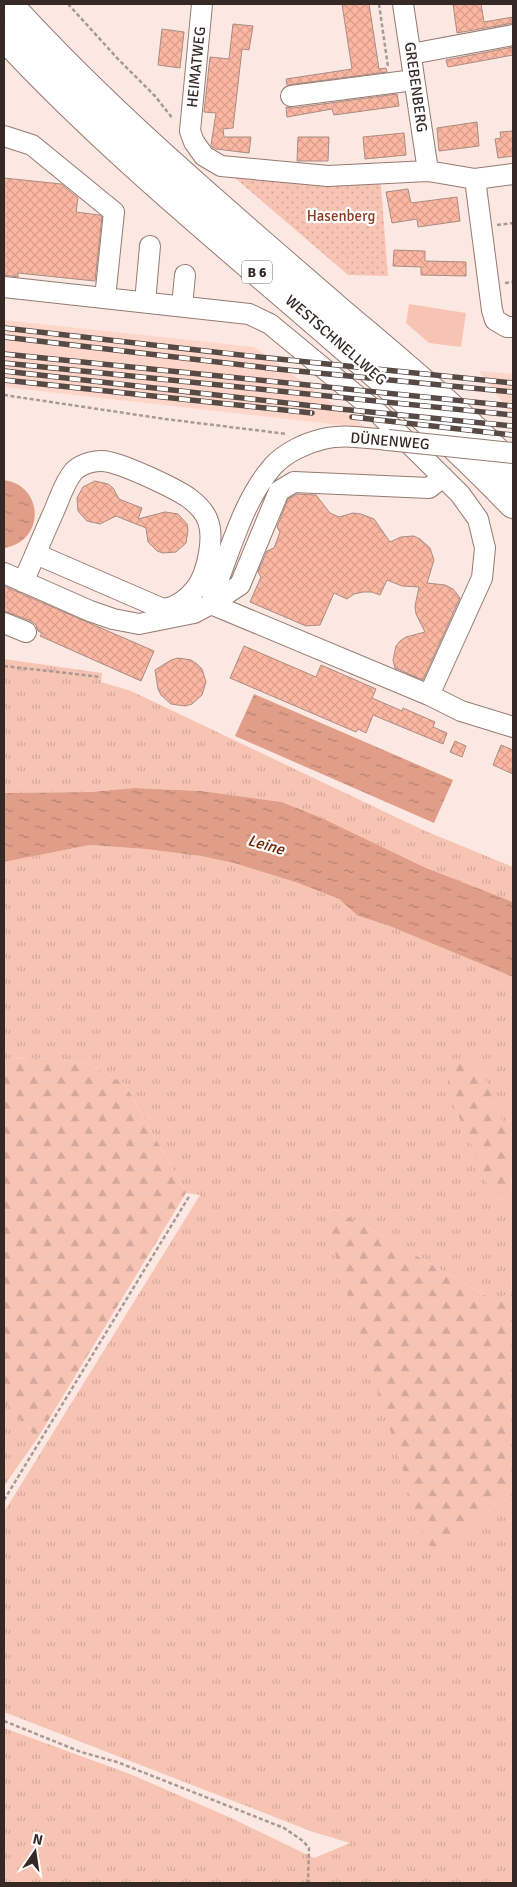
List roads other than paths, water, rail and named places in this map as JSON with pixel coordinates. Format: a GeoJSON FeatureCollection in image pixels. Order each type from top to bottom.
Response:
{"type":"FeatureCollection","features":[{"type":"Feature","properties":{"kind":"highway","name":"WESTSCHNELLWEG"},"geometry":{"type":"LineString","coordinates":[[8,4],[96,97],[162,158],[418,379],[489,443],[513,468]]}},
{"type":"Feature","properties":{"kind":"highway","name":"WESTSCHNELLWEG"},"geometry":{"type":"LineString","coordinates":[[4,36],[79,112],[154,183],[396,392],[475,464],[513,504]]}},
{"type":"Feature","properties":{"kind":"street","name":"HEIMATWEG"},"geometry":{"type":"LineString","coordinates":[[202,4],[190,131],[194,142],[204,156],[221,166],[328,176],[428,171]]}},
{"type":"Feature","properties":{"kind":"street","name":"GREBENBERG"},"geometry":{"type":"LineString","coordinates":[[403,4],[411,54],[410,80],[428,171]]}},
{"type":"Feature","properties":{"kind":"street"},"geometry":{"type":"LineString","coordinates":[[411,54],[513,35]]}},
{"type":"Feature","properties":{"kind":"street"},"geometry":{"type":"LineString","coordinates":[[291,96],[410,80]]}},
{"type":"Feature","properties":{"kind":"street"},"geometry":{"type":"LineString","coordinates":[[4,136],[32,145],[114,212],[106,298]]}},
{"type":"Feature","properties":{"kind":"street"},"geometry":{"type":"LineString","coordinates":[[428,171],[475,179],[513,174]]}},
{"type":"Feature","properties":{"kind":"street"},"geometry":{"type":"LineString","coordinates":[[475,179],[488,284],[504,324]]}},
{"type":"Feature","properties":{"kind":"street"},"geometry":{"type":"LineString","coordinates":[[144,302],[150,246]]}},
{"type":"Feature","properties":{"kind":"street"},"geometry":{"type":"LineString","coordinates":[[182,306],[185,275]]}},
{"type":"Feature","properties":{"kind":"street"},"geometry":{"type":"LineString","coordinates":[[4,287],[249,314],[270,324],[379,414],[460,494],[478,519],[485,548],[482,578],[429,695]]}},
{"type":"Feature","properties":{"kind":"street","name":"DÜNENWEG"},"geometry":{"type":"LineString","coordinates":[[211,604],[218,581],[253,496],[273,466],[284,456],[301,446],[323,439],[345,436],[513,454]]}},
{"type":"Feature","properties":{"kind":"street"},"geometry":{"type":"LineString","coordinates":[[4,573],[23,582],[90,611],[113,619],[140,624],[163,614],[182,602],[197,588],[204,574],[211,531],[208,519],[200,507],[188,497],[146,476],[108,461],[91,462],[74,470],[23,582]]}},
{"type":"Feature","properties":{"kind":"street"},"geometry":{"type":"LineString","coordinates":[[36,554],[163,614],[194,613],[240,585],[279,491],[294,482],[430,488],[443,478]]}},
{"type":"Feature","properties":{"kind":"street"},"geometry":{"type":"LineString","coordinates":[[211,604],[429,695],[461,711],[513,726]]}},
{"type":"Feature","properties":{"kind":"street"},"geometry":{"type":"LineString","coordinates":[[4,623],[26,632]]}},
{"type":"Feature","properties":{"kind":"water"},"geometry":{"type":"Polygon","coordinates":[[[4,480],[17,484],[27,492],[33,503],[35,514],[33,525],[27,536],[17,544],[4,548],[4,480]]]}},
{"type":"Feature","properties":{"kind":"water"},"geometry":{"type":"Polygon","coordinates":[[[254,694],[453,780],[434,823],[235,736],[254,694]]]}},
{"type":"Feature","properties":{"kind":"water","name":"Leine"},"geometry":{"type":"Polygon","coordinates":[[[134,788],[202,791],[282,802],[322,818],[424,867],[513,902],[513,977],[387,925],[358,916],[339,899],[298,883],[234,863],[201,856],[145,849],[90,845],[4,862],[4,793],[90,792],[134,788]]]}},
{"type":"Feature","properties":{"kind":"railway"},"geometry":{"type":"LineString","coordinates":[[4,328],[513,383]]}},
{"type":"Feature","properties":{"kind":"railway"},"geometry":{"type":"LineString","coordinates":[[4,337],[277,369],[513,392]]}},
{"type":"Feature","properties":{"kind":"railway"},"geometry":{"type":"LineString","coordinates":[[4,354],[513,406]]}},
{"type":"Feature","properties":{"kind":"railway"},"geometry":{"type":"LineString","coordinates":[[4,363],[513,415]]}},
{"type":"Feature","properties":{"kind":"railway"},"geometry":{"type":"LineString","coordinates":[[4,371],[340,409],[513,426]]}},
{"type":"Feature","properties":{"kind":"railway"},"geometry":{"type":"LineString","coordinates":[[4,380],[312,413]]}},
{"type":"Feature","properties":{"kind":"railway"},"geometry":{"type":"LineString","coordinates":[[352,417],[513,435]]}},
{"type":"Feature","properties":{"kind":"park label","name":"Hasenberg"},"geometry":{"type":"Point","coordinates":[341,216]}}]}
